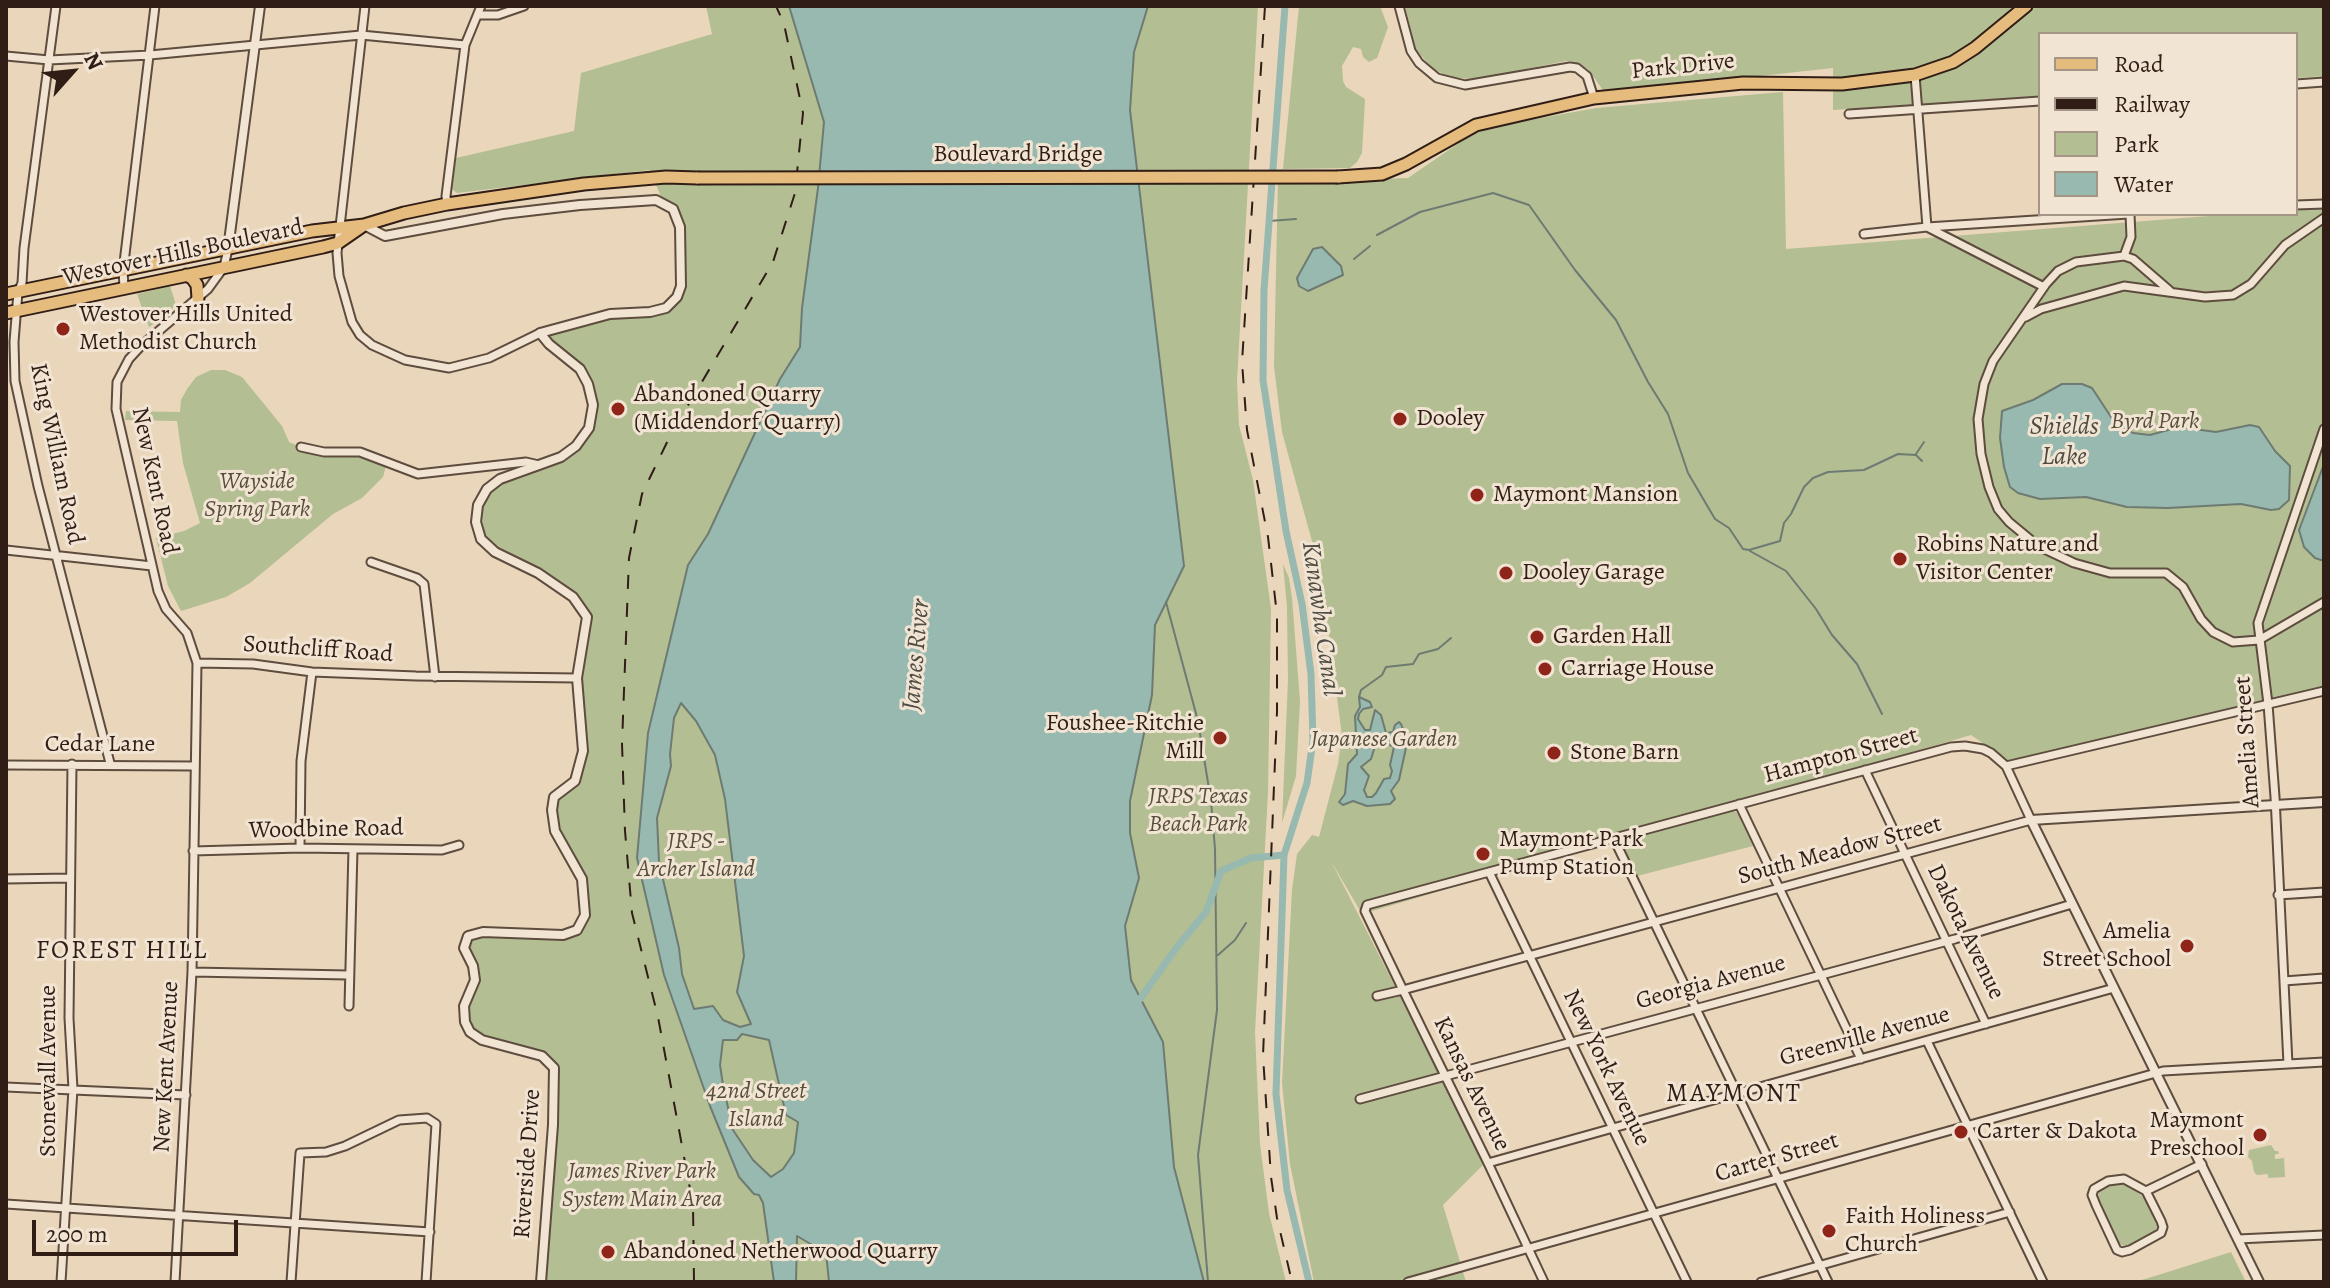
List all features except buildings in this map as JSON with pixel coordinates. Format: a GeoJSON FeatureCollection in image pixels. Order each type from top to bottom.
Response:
{"type":"FeatureCollection","features":[{"type":"Feature","properties":{"kind":"main road","name":"Park Drive"},"geometry":{"type":"LineString","coordinates":[[1338,177],[1382,174],[1476,125],[1594,98],[1743,83],[1842,84],[1915,75],[1953,62],[2026,6]]}},
{"type":"Feature","properties":{"kind":"main road","name":"Westover Hills Boulevard"},"geometry":{"type":"LineString","coordinates":[[12,293],[338,226],[364,225],[447,204],[584,184],[666,177],[698,178]]}},
{"type":"Feature","properties":{"kind":"main road","name":"Boulevard Bridge"},"geometry":{"type":"LineString","coordinates":[[698,178],[1338,177]]}},
{"type":"Feature","properties":{"kind":"main road","name":"Westover Hills Boulevard"},"geometry":{"type":"LineString","coordinates":[[11,312],[338,243],[364,225]]}},
{"type":"Feature","properties":{"kind":"main road"},"geometry":{"type":"LineString","coordinates":[[186,275],[197,285],[198,298]]}},
{"type":"Feature","properties":{"kind":"street","name":"King William Road"},"geometry":{"type":"LineString","coordinates":[[56,6],[22,283],[12,293],[15,381],[110,763]]}},
{"type":"Feature","properties":{"kind":"street"},"geometry":{"type":"LineString","coordinates":[[124,287],[123,271],[155,6]]}},
{"type":"Feature","properties":{"kind":"street","name":"New Kent Road"},"geometry":{"type":"LineString","coordinates":[[197,663],[187,633],[166,609],[152,566],[116,409],[117,382],[129,359],[141,346],[198,298],[224,267],[260,6]]}},
{"type":"Feature","properties":{"kind":"street"},"geometry":{"type":"LineString","coordinates":[[365,6],[338,226],[338,264],[352,322],[360,335],[372,345],[405,360],[449,368],[489,358],[540,333]]}},
{"type":"Feature","properties":{"kind":"street"},"geometry":{"type":"LineString","coordinates":[[447,204],[465,45],[481,6]]}},
{"type":"Feature","properties":{"kind":"street"},"geometry":{"type":"LineString","coordinates":[[478,15],[498,15],[524,6]]}},
{"type":"Feature","properties":{"kind":"street"},"geometry":{"type":"LineString","coordinates":[[1399,6],[1411,51],[1430,74],[1445,81],[1476,84],[1577,68],[1587,76],[1594,98]]}},
{"type":"Feature","properties":{"kind":"street"},"geometry":{"type":"LineString","coordinates":[[6,56],[49,60],[150,55],[361,35],[465,45]]}},
{"type":"Feature","properties":{"kind":"street"},"geometry":{"type":"LineString","coordinates":[[1915,75],[1927,227]]}},
{"type":"Feature","properties":{"kind":"street"},"geometry":{"type":"LineString","coordinates":[[2298,84],[2324,82],[2324,92]]}},
{"type":"Feature","properties":{"kind":"street"},"geometry":{"type":"LineString","coordinates":[[1849,114],[2038,101]]}},
{"type":"Feature","properties":{"kind":"street","name":"Westover Hills Boulevard"},"geometry":{"type":"LineString","coordinates":[[364,225],[385,236],[488,216],[580,205],[645,200],[663,202],[673,209],[680,227],[681,286],[675,300],[657,311],[610,314],[540,333]]}},
{"type":"Feature","properties":{"kind":"street"},"geometry":{"type":"LineString","coordinates":[[2298,205],[2324,204]]}},
{"type":"Feature","properties":{"kind":"street"},"geometry":{"type":"LineString","coordinates":[[1864,234],[2098,216]]}},
{"type":"Feature","properties":{"kind":"street"},"geometry":{"type":"LineString","coordinates":[[2124,256],[2131,237],[2129,216]]}},
{"type":"Feature","properties":{"kind":"street"},"geometry":{"type":"LineString","coordinates":[[2022,320],[2038,310],[2124,286],[2205,297],[2233,295],[2251,284],[2285,245],[2324,218]]}},
{"type":"Feature","properties":{"kind":"street"},"geometry":{"type":"LineString","coordinates":[[1927,227],[2044,287]]}},
{"type":"Feature","properties":{"kind":"street"},"geometry":{"type":"LineString","coordinates":[[2170,291],[2133,259],[2124,256],[2076,262],[2058,271],[2044,287],[1993,361],[1984,384],[1978,419],[1981,454],[1989,487],[2004,518],[2038,546],[2074,563],[2110,573],[2166,573],[2183,587],[2201,619],[2213,632],[2233,642],[2259,640],[2324,602]]}},
{"type":"Feature","properties":{"kind":"street","name":"Riverside Drive"},"geometry":{"type":"LineString","coordinates":[[540,333],[580,369],[588,384],[593,405],[592,418],[583,438],[570,451],[500,479],[487,489],[478,505],[476,522],[481,539],[495,552],[538,573],[573,597],[582,608],[587,624],[577,678],[583,751],[575,781],[554,797],[552,810],[555,831],[582,879],[585,915],[577,930],[563,935],[483,932],[468,936],[464,948],[473,966],[475,980],[464,1006],[465,1022],[470,1032],[482,1040],[542,1056],[554,1068],[553,1125],[541,1282]]}},
{"type":"Feature","properties":{"kind":"street","name":"Amelia Street"},"geometry":{"type":"LineString","coordinates":[[2288,1064],[2268,704],[2258,623],[2324,429]]}},
{"type":"Feature","properties":{"kind":"street"},"geometry":{"type":"LineString","coordinates":[[301,447],[324,452],[360,452],[418,474],[526,462],[541,465]]}},
{"type":"Feature","properties":{"kind":"street"},"geometry":{"type":"LineString","coordinates":[[6,550],[152,566]]}},
{"type":"Feature","properties":{"kind":"street"},"geometry":{"type":"LineString","coordinates":[[371,562],[417,578],[424,584],[435,677]]}},
{"type":"Feature","properties":{"kind":"street","name":"Southcliff Road"},"geometry":{"type":"LineString","coordinates":[[197,663],[435,677],[577,678]]}},
{"type":"Feature","properties":{"kind":"street","name":"New Kent Avenue"},"geometry":{"type":"LineString","coordinates":[[175,1282],[192,972],[197,663]]}},
{"type":"Feature","properties":{"kind":"street"},"geometry":{"type":"LineString","coordinates":[[300,848],[301,761],[312,672]]}},
{"type":"Feature","properties":{"kind":"street"},"geometry":{"type":"LineString","coordinates":[[2259,1282],[2006,766],[2324,691]]}},
{"type":"Feature","properties":{"kind":"street","name":"Hampton Street"},"geometry":{"type":"LineString","coordinates":[[1367,905],[1951,747],[1965,746],[1989,751],[2006,766]]}},
{"type":"Feature","properties":{"kind":"street","name":"Cedar Lane"},"geometry":{"type":"LineString","coordinates":[[6,765],[110,763],[194,766]]}},
{"type":"Feature","properties":{"kind":"street","name":"Stonewall Avenue"},"geometry":{"type":"LineString","coordinates":[[61,1282],[73,1089],[69,1018],[72,764]]}},
{"type":"Feature","properties":{"kind":"street","name":"Dakota Avenue"},"geometry":{"type":"LineString","coordinates":[[1865,770],[1986,1024]]}},
{"type":"Feature","properties":{"kind":"street","name":"South Meadow Street"},"geometry":{"type":"LineString","coordinates":[[1377,996],[2031,820],[2324,802]]}},
{"type":"Feature","properties":{"kind":"street"},"geometry":{"type":"LineString","coordinates":[[1739,804],[1861,1059]]}},
{"type":"Feature","properties":{"kind":"street"},"geometry":{"type":"LineString","coordinates":[[1614,839],[1828,1282]]}},
{"type":"Feature","properties":{"kind":"street","name":"Woodbine Road"},"geometry":{"type":"LineString","coordinates":[[193,851],[300,848],[442,850],[459,845]]}},
{"type":"Feature","properties":{"kind":"street"},"geometry":{"type":"LineString","coordinates":[[349,1006],[353,849]]}},
{"type":"Feature","properties":{"kind":"street","name":"New York Avenue"},"geometry":{"type":"LineString","coordinates":[[1489,872],[1687,1282]]}},
{"type":"Feature","properties":{"kind":"street"},"geometry":{"type":"LineString","coordinates":[[6,879],[70,878]]}},
{"type":"Feature","properties":{"kind":"street"},"geometry":{"type":"LineString","coordinates":[[2278,895],[2324,892]]}},
{"type":"Feature","properties":{"kind":"street","name":"Georgia Avenue"},"geometry":{"type":"LineString","coordinates":[[1360,1099],[1947,941],[2072,904]]}},
{"type":"Feature","properties":{"kind":"street","name":"Kansas Avenue"},"geometry":{"type":"LineString","coordinates":[[1367,905],[1365,911],[1544,1282]]}},
{"type":"Feature","properties":{"kind":"street"},"geometry":{"type":"LineString","coordinates":[[192,972],[348,975]]}},
{"type":"Feature","properties":{"kind":"street"},"geometry":{"type":"LineString","coordinates":[[2284,981],[2324,978]]}},
{"type":"Feature","properties":{"kind":"street","name":"Greenville Avenue"},"geometry":{"type":"LineString","coordinates":[[1488,1163],[2114,988]]}},
{"type":"Feature","properties":{"kind":"street"},"geometry":{"type":"LineString","coordinates":[[1927,1041],[2043,1282]]}},
{"type":"Feature","properties":{"kind":"street","name":"Carter Street"},"geometry":{"type":"LineString","coordinates":[[1408,1282],[2156,1073],[2324,1062]]}},
{"type":"Feature","properties":{"kind":"street"},"geometry":{"type":"LineString","coordinates":[[6,1087],[186,1095]]}},
{"type":"Feature","properties":{"kind":"street"},"geometry":{"type":"LineString","coordinates":[[291,1282],[300,1153],[326,1152],[399,1120],[427,1118],[436,1124],[426,1282]]}},
{"type":"Feature","properties":{"kind":"street"},"geometry":{"type":"LineString","coordinates":[[2146,1191],[2202,1164]]}},
{"type":"Feature","properties":{"kind":"street"},"geometry":{"type":"LineString","coordinates":[[2124,1179],[2146,1191],[2161,1221],[2161,1233],[2130,1250],[2117,1250],[2092,1195],[2094,1189],[2108,1181],[2124,1179]]}},
{"type":"Feature","properties":{"kind":"street"},"geometry":{"type":"LineString","coordinates":[[6,1204],[430,1232]]}},
{"type":"Feature","properties":{"kind":"street"},"geometry":{"type":"LineString","coordinates":[[1761,1282],[2010,1212]]}},
{"type":"Feature","properties":{"kind":"street"},"geometry":{"type":"LineString","coordinates":[[2238,1239],[2324,1235]]}},
{"type":"Feature","properties":{"kind":"green space","name":"James River Park System Main Area"},"geometry":{"type":"Polygon","coordinates":[[[706,6],[789,6],[824,122],[800,347],[780,379],[708,534],[688,565],[648,733],[637,858],[664,975],[710,1106],[739,1177],[759,1195],[763,1203],[774,1282],[541,1282],[553,1125],[550,1062],[482,1040],[470,1032],[464,1014],[475,980],[464,948],[468,936],[563,935],[577,930],[585,915],[582,879],[555,831],[554,797],[575,781],[583,751],[577,678],[587,624],[572,597],[495,552],[481,539],[476,522],[487,489],[570,451],[592,418],[584,375],[540,333],[610,314],[657,311],[677,297],[678,220],[663,202],[650,170],[457,193],[452,189],[456,158],[574,131],[581,73],[712,34],[706,6]]]}},
{"type":"Feature","properties":{"kind":"green space","name":"JRPS Texas Beach Park"},"geometry":{"type":"Polygon","coordinates":[[[1148,6],[1258,6],[1237,381],[1239,425],[1253,480],[1271,609],[1268,792],[1255,1032],[1260,1144],[1269,1213],[1286,1282],[1204,1282],[1174,1167],[1163,1043],[1131,980],[1127,949],[1125,926],[1132,903],[1130,801],[1152,695],[1155,625],[1184,566],[1130,110],[1134,52],[1148,6]]]}},
{"type":"Feature","properties":{"kind":"green space"},"geometry":{"type":"Polygon","coordinates":[[[1299,6],[1380,6],[1388,27],[1377,58],[1369,62],[1363,57],[1361,49],[1353,47],[1342,66],[1346,87],[1365,99],[1362,153],[1350,168],[1283,169],[1299,6]]]}},
{"type":"Feature","properties":{"kind":"green space"},"geometry":{"type":"Polygon","coordinates":[[[1405,6],[2324,6],[2324,76],[2298,78],[2298,32],[2038,32],[2038,96],[1833,110],[1833,68],[1605,93],[1588,69],[1575,62],[1566,61],[1478,79],[1452,78],[1433,69],[1416,50],[1405,6]]]}},
{"type":"Feature","properties":{"kind":"green space"},"geometry":{"type":"Polygon","coordinates":[[[1783,92],[1786,249],[2209,216],[2298,216],[2298,210],[2324,207],[2324,686],[2013,764],[1971,735],[1362,914],[1331,861],[1485,1163],[1443,1205],[1466,1282],[1314,1282],[1290,1164],[1282,1083],[1292,890],[1297,854],[1312,835],[1319,837],[1342,736],[1321,574],[1282,432],[1274,366],[1278,177],[1351,180],[1408,178],[1472,134],[1502,125],[1596,108],[1783,92]]]}},
{"type":"Feature","properties":{"kind":"green space"},"geometry":{"type":"Polygon","coordinates":[[[170,286],[176,305],[149,327],[137,294],[170,286]]]}},
{"type":"Feature","properties":{"kind":"green space","name":"Wayside Spring Park"},"geometry":{"type":"Polygon","coordinates":[[[211,370],[225,370],[242,377],[282,426],[289,442],[301,447],[344,448],[387,462],[383,477],[362,498],[333,514],[250,583],[226,597],[181,611],[168,586],[156,538],[184,531],[200,523],[183,463],[177,421],[125,420],[126,411],[180,412],[181,400],[187,389],[196,377],[211,370]]]}},
{"type":"Feature","properties":{"kind":"green space"},"geometry":{"type":"Polygon","coordinates":[[[1283,564],[1292,598],[1300,701],[1296,776],[1282,823],[1288,680],[1283,564]]]}},
{"type":"Feature","properties":{"kind":"green space","name":"JRPS - Archer Island"},"geometry":{"type":"Polygon","coordinates":[[[681,703],[696,721],[715,755],[725,799],[744,956],[737,992],[752,1025],[740,1027],[693,1009],[682,974],[659,862],[657,818],[671,766],[674,717],[681,703]]]}},
{"type":"Feature","properties":{"kind":"green space"},"geometry":{"type":"Polygon","coordinates":[[[1732,810],[1737,813],[1753,846],[1637,876],[1622,846],[1624,840],[1732,810]]]}},
{"type":"Feature","properties":{"kind":"green space","name":"42nd Street Island"},"geometry":{"type":"Polygon","coordinates":[[[741,1034],[769,1040],[786,1115],[798,1122],[794,1154],[783,1169],[771,1177],[753,1160],[733,1130],[723,1085],[720,1065],[723,1040],[741,1034]]]}},
{"type":"Feature","properties":{"kind":"green space"},"geometry":{"type":"Polygon","coordinates":[[[2271,1145],[2279,1154],[2275,1154],[2275,1159],[2284,1158],[2285,1177],[2268,1178],[2268,1174],[2257,1175],[2254,1172],[2248,1157],[2249,1150],[2271,1145]]]}},
{"type":"Feature","properties":{"kind":"green space"},"geometry":{"type":"Polygon","coordinates":[[[2124,1183],[2145,1198],[2158,1225],[2155,1232],[2126,1247],[2118,1243],[2097,1200],[2100,1189],[2124,1183]]]}},
{"type":"Feature","properties":{"kind":"green space"},"geometry":{"type":"Polygon","coordinates":[[[796,1236],[827,1253],[829,1282],[796,1282],[796,1236]]]}},
{"type":"Feature","properties":{"kind":"green space"},"geometry":{"type":"Polygon","coordinates":[[[2231,1252],[2246,1282],[2134,1282],[2152,1277],[2231,1252]]]}},
{"type":"Feature","properties":{"kind":"water","name":"James River"},"geometry":{"type":"Polygon","coordinates":[[[789,6],[1148,6],[1134,52],[1130,110],[1184,566],[1155,625],[1152,695],[1130,801],[1130,833],[1139,878],[1125,926],[1131,980],[1163,1042],[1174,1167],[1204,1282],[829,1282],[826,1253],[797,1236],[796,1282],[774,1282],[763,1203],[759,1195],[754,1194],[739,1177],[710,1106],[664,975],[637,858],[648,733],[688,565],[708,534],[780,379],[800,347],[824,122],[789,6]],[[681,703],[674,718],[671,766],[657,818],[659,862],[682,974],[694,1009],[713,1006],[723,1020],[740,1027],[751,1024],[737,992],[744,956],[725,799],[715,755],[696,721],[681,703]],[[742,1034],[737,1040],[723,1040],[720,1065],[723,1085],[733,1130],[753,1160],[771,1177],[783,1169],[794,1153],[798,1122],[786,1115],[769,1040],[742,1034]]]}},
{"type":"Feature","properties":{"kind":"water"},"geometry":{"type":"Polygon","coordinates":[[[1322,247],[1341,266],[1343,275],[1308,291],[1299,286],[1297,278],[1313,249],[1322,247]]]}},
{"type":"Feature","properties":{"kind":"water","name":"Shields Lake"},"geometry":{"type":"Polygon","coordinates":[[[2062,384],[2082,384],[2092,388],[2115,423],[2133,433],[2150,435],[2179,427],[2216,432],[2250,425],[2259,427],[2275,451],[2290,466],[2289,500],[2279,509],[2271,510],[2241,504],[2127,507],[2086,497],[2040,499],[2018,493],[2010,487],[2004,467],[2000,438],[2002,411],[2033,400],[2062,384]]]}},
{"type":"Feature","properties":{"kind":"water"},"geometry":{"type":"Polygon","coordinates":[[[2324,464],[2324,561],[2315,558],[2304,547],[2299,530],[2324,464]]]}},
{"type":"Feature","properties":{"kind":"water"},"geometry":{"type":"Polygon","coordinates":[[[1359,697],[1370,702],[1372,707],[1363,709],[1359,714],[1358,719],[1365,730],[1370,730],[1375,710],[1381,715],[1386,733],[1393,732],[1399,722],[1403,729],[1396,733],[1396,740],[1407,743],[1399,780],[1391,791],[1395,799],[1390,804],[1367,806],[1353,801],[1343,805],[1339,802],[1345,794],[1348,764],[1357,754],[1355,716],[1360,707],[1359,697]],[[1381,740],[1376,743],[1371,759],[1361,767],[1369,776],[1364,790],[1367,797],[1372,797],[1384,779],[1390,778],[1394,747],[1381,740]]]}},
{"type":"Feature","properties":{"kind":"waterway","name":"Kanawha Canal"},"geometry":{"type":"LineString","coordinates":[[1285,6],[1264,290],[1263,380],[1286,531],[1302,604],[1311,674],[1313,740],[1307,783],[1284,855],[1276,1094],[1287,1190],[1309,1282]]}},
{"type":"Feature","properties":{"kind":"waterway"},"geometry":{"type":"LineString","coordinates":[[1377,235],[1420,212],[1493,193],[1529,205],[1575,270],[1616,320],[1668,414],[1688,473],[1715,519],[1729,528],[1743,549],[1780,541],[1784,523],[1804,487],[1813,478],[1828,472],[1864,470],[1898,454],[1916,455],[1922,461]]}},
{"type":"Feature","properties":{"kind":"waterway"},"geometry":{"type":"LineString","coordinates":[[1269,221],[1296,219]]}},
{"type":"Feature","properties":{"kind":"waterway"},"geometry":{"type":"LineString","coordinates":[[1354,259],[1370,246]]}},
{"type":"Feature","properties":{"kind":"waterway"},"geometry":{"type":"LineString","coordinates":[[1916,454],[1924,442]]}},
{"type":"Feature","properties":{"kind":"waterway"},"geometry":{"type":"LineString","coordinates":[[1750,551],[1786,571],[1857,664],[1882,714]]}},
{"type":"Feature","properties":{"kind":"waterway"},"geometry":{"type":"LineString","coordinates":[[1166,602],[1198,721],[1215,849],[1217,1010],[1198,1155],[1208,1282]]}},
{"type":"Feature","properties":{"kind":"waterway"},"geometry":{"type":"LineString","coordinates":[[1359,697],[1361,690],[1382,675],[1386,667],[1413,664],[1419,654],[1438,649],[1451,638]]}},
{"type":"Feature","properties":{"kind":"waterway"},"geometry":{"type":"LineString","coordinates":[[1140,999],[1206,912],[1221,871],[1251,858],[1284,855]]}},
{"type":"Feature","properties":{"kind":"waterway"},"geometry":{"type":"LineString","coordinates":[[1218,955],[1235,940],[1246,923]]}},
{"type":"Feature","properties":{"kind":"railway"},"geometry":{"type":"LineString","coordinates":[[694,1282],[693,1205],[658,1017],[632,913],[622,744],[629,558],[642,494],[671,434],[773,262],[795,193],[803,113],[784,24],[776,6]]}},
{"type":"Feature","properties":{"kind":"railway"},"geometry":{"type":"LineString","coordinates":[[1265,6],[1242,362],[1247,430],[1268,537],[1277,615],[1277,712],[1263,1056],[1271,1177],[1292,1282]]}},
{"type":"Feature","properties":{"kind":"place","name":"Westover Hills United Methodist Church"},"geometry":{"type":"Point","coordinates":[63,329]}},
{"type":"Feature","properties":{"kind":"place","name":"Abandoned Quarry (Middendorf Quarry)"},"geometry":{"type":"Point","coordinates":[618,409]}},
{"type":"Feature","properties":{"kind":"place","name":"Dooley"},"geometry":{"type":"Point","coordinates":[1400,419]}},
{"type":"Feature","properties":{"kind":"place","name":"Maymont Mansion"},"geometry":{"type":"Point","coordinates":[1477,495]}},
{"type":"Feature","properties":{"kind":"place","name":"Robins Nature and Visitor Center"},"geometry":{"type":"Point","coordinates":[1900,559]}},
{"type":"Feature","properties":{"kind":"place","name":"Dooley Garage"},"geometry":{"type":"Point","coordinates":[1506,573]}},
{"type":"Feature","properties":{"kind":"place","name":"Garden Hall"},"geometry":{"type":"Point","coordinates":[1537,637]}},
{"type":"Feature","properties":{"kind":"place","name":"Carriage House"},"geometry":{"type":"Point","coordinates":[1545,669]}},
{"type":"Feature","properties":{"kind":"place","name":"Foushee-Ritchie Mill"},"geometry":{"type":"Point","coordinates":[1220,738]}},
{"type":"Feature","properties":{"kind":"place","name":"Stone Barn"},"geometry":{"type":"Point","coordinates":[1554,753]}},
{"type":"Feature","properties":{"kind":"place","name":"Maymont Park Pump Station"},"geometry":{"type":"Point","coordinates":[1483,854]}},
{"type":"Feature","properties":{"kind":"place","name":"Amelia Street School"},"geometry":{"type":"Point","coordinates":[2187,946]}},
{"type":"Feature","properties":{"kind":"place","name":"Carter & Dakota"},"geometry":{"type":"Point","coordinates":[1961,1132]}},
{"type":"Feature","properties":{"kind":"place","name":"Maymont Preschool"},"geometry":{"type":"Point","coordinates":[2260,1135]}},
{"type":"Feature","properties":{"kind":"place","name":"Faith Holiness Church"},"geometry":{"type":"Point","coordinates":[1829,1231]}},
{"type":"Feature","properties":{"kind":"place","name":"Abandoned Netherwood Quarry"},"geometry":{"type":"Point","coordinates":[608,1252]}},
{"type":"Feature","properties":{"kind":"district","name":"FOREST HILL"},"geometry":{"type":"Point","coordinates":[122,952]}},
{"type":"Feature","properties":{"kind":"district","name":"MAYMONT"},"geometry":{"type":"Point","coordinates":[1734,1095]}},
{"type":"Feature","properties":{"kind":"park label","name":"Byrd Park"},"geometry":{"type":"Point","coordinates":[2155,422]}},
{"type":"Feature","properties":{"kind":"park label","name":"Japanese Garden"},"geometry":{"type":"Point","coordinates":[1384,740]}}]}
